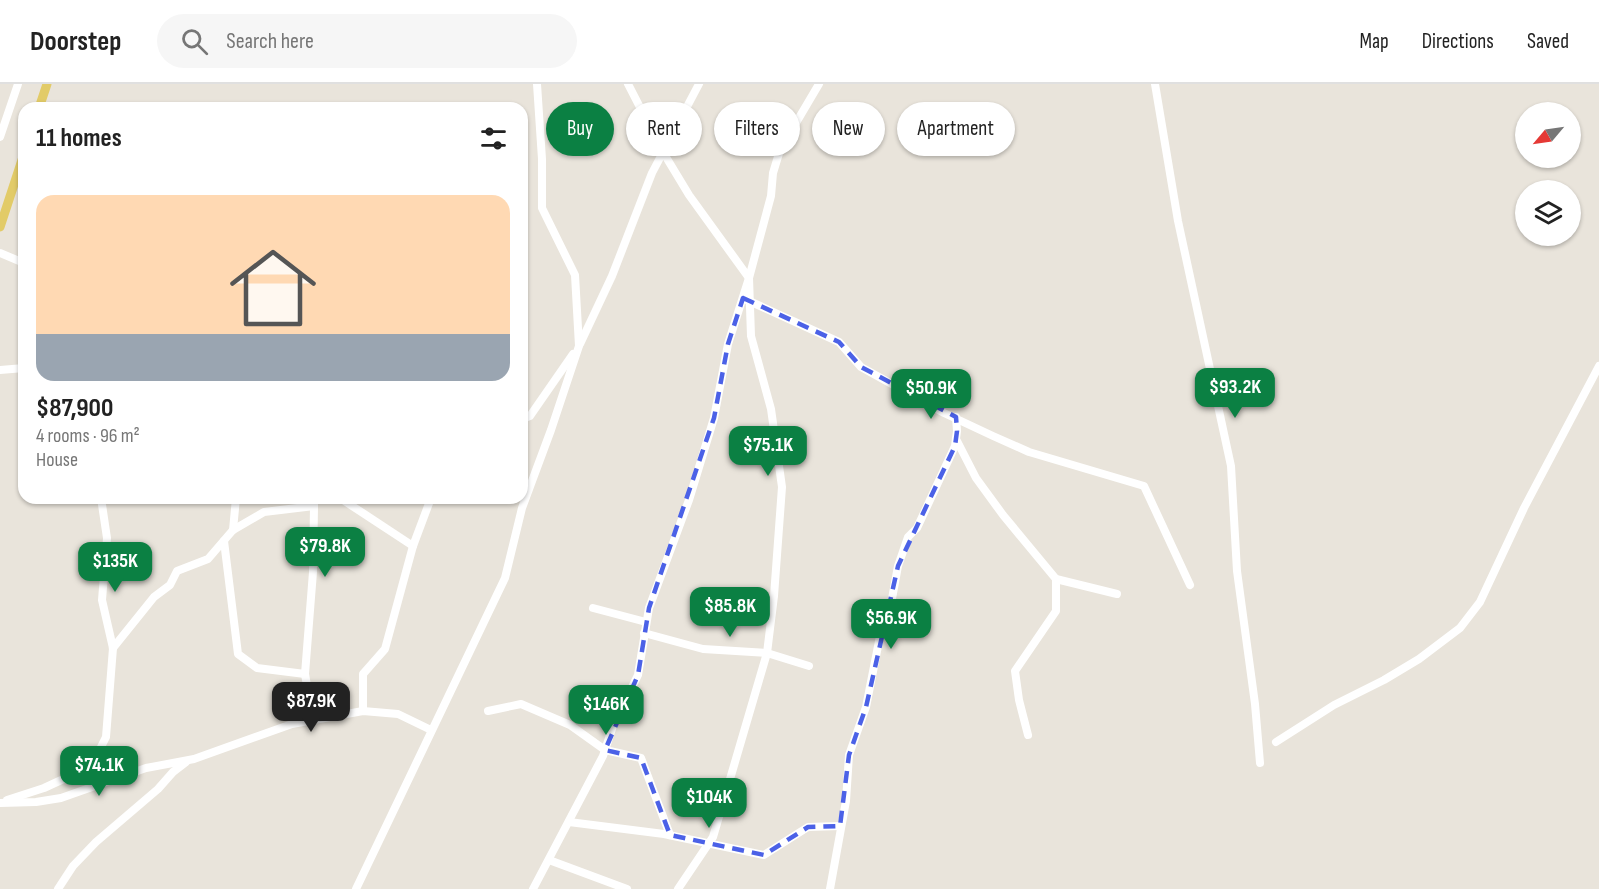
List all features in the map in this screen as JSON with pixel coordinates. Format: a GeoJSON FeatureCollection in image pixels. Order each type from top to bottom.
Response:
{"type":"FeatureCollection","features":[{"type":"Feature","properties":{"kind":"main road"},"geometry":{"type":"LineString","coordinates":[[41,102],[47,84]]}},
{"type":"Feature","properties":{"kind":"main road"},"geometry":{"type":"LineString","coordinates":[[0,227],[18,172]]}},
{"type":"Feature","properties":{"kind":"street"},"geometry":{"type":"LineString","coordinates":[[0,137],[18,84]]}},
{"type":"Feature","properties":{"kind":"street"},"geometry":{"type":"LineString","coordinates":[[528,417],[579,346],[575,275],[542,208],[542,159],[537,84]]}},
{"type":"Feature","properties":{"kind":"street"},"geometry":{"type":"LineString","coordinates":[[628,84],[637,102]]}},
{"type":"Feature","properties":{"kind":"street"},"geometry":{"type":"LineString","coordinates":[[689,102],[699,84]]}},
{"type":"Feature","properties":{"kind":"street"},"geometry":{"type":"LineString","coordinates":[[533,889],[605,750],[613,726],[638,675],[649,608],[689,500],[714,418],[728,344],[746,300],[749,278],[771,196],[773,173],[780,150],[819,84]]}},
{"type":"Feature","properties":{"kind":"street"},"geometry":{"type":"LineString","coordinates":[[1155,84],[1178,221],[1231,466],[1237,571],[1252,680],[1260,763]]}},
{"type":"Feature","properties":{"kind":"street"},"geometry":{"type":"LineString","coordinates":[[528,492],[579,346],[612,276],[652,173],[661,156]]}},
{"type":"Feature","properties":{"kind":"street"},"geometry":{"type":"LineString","coordinates":[[665,156],[689,195],[749,278]]}},
{"type":"Feature","properties":{"kind":"street"},"geometry":{"type":"LineString","coordinates":[[0,253],[18,260]]}},
{"type":"Feature","properties":{"kind":"street"},"geometry":{"type":"LineString","coordinates":[[746,300],[839,342],[861,367],[944,413],[1029,452],[1144,486],[1190,585]]}},
{"type":"Feature","properties":{"kind":"street"},"geometry":{"type":"LineString","coordinates":[[678,889],[713,837],[751,701],[767,653],[774,596],[782,488],[771,409],[751,336],[746,300]]}},
{"type":"Feature","properties":{"kind":"street"},"geometry":{"type":"LineString","coordinates":[[1276,742],[1334,705],[1384,680],[1419,659],[1460,628],[1480,602],[1524,508],[1599,366]]}},
{"type":"Feature","properties":{"kind":"street"},"geometry":{"type":"LineString","coordinates":[[0,370],[18,368]]}},
{"type":"Feature","properties":{"kind":"street"},"geometry":{"type":"LineString","coordinates":[[830,889],[846,801],[849,755],[866,707],[881,631],[888,615],[898,566],[908,537],[917,528],[955,446],[956,417]]}},
{"type":"Feature","properties":{"kind":"street"},"geometry":{"type":"LineString","coordinates":[[956,439],[976,478],[1003,515],[1056,579],[1117,594]]}},
{"type":"Feature","properties":{"kind":"street"},"geometry":{"type":"LineString","coordinates":[[0,802],[71,777],[83,770],[98,753],[106,737],[113,648],[102,600],[107,538],[102,504]]}},
{"type":"Feature","properties":{"kind":"street"},"geometry":{"type":"LineString","coordinates":[[233,530],[235,504]]}},
{"type":"Feature","properties":{"kind":"street"},"geometry":{"type":"LineString","coordinates":[[113,648],[154,597],[170,585],[177,571],[208,560],[233,530],[264,512],[304,504]]}},
{"type":"Feature","properties":{"kind":"street"},"geometry":{"type":"LineString","coordinates":[[314,504],[313,572],[305,674],[314,720]]}},
{"type":"Feature","properties":{"kind":"street"},"geometry":{"type":"LineString","coordinates":[[349,504],[413,546]]}},
{"type":"Feature","properties":{"kind":"street"},"geometry":{"type":"LineString","coordinates":[[363,711],[363,674],[385,649],[413,546],[429,504]]}},
{"type":"Feature","properties":{"kind":"street"},"geometry":{"type":"LineString","coordinates":[[356,889],[505,578],[523,504]]}},
{"type":"Feature","properties":{"kind":"street"},"geometry":{"type":"LineString","coordinates":[[224,541],[238,654],[257,668],[305,674]]}},
{"type":"Feature","properties":{"kind":"street"},"geometry":{"type":"LineString","coordinates":[[1028,735],[1019,700],[1015,671],[1056,611],[1056,579]]}},
{"type":"Feature","properties":{"kind":"street"},"geometry":{"type":"LineString","coordinates":[[594,608],[646,622]]}},
{"type":"Feature","properties":{"kind":"street"},"geometry":{"type":"LineString","coordinates":[[644,633],[703,649],[767,653],[809,666]]}},
{"type":"Feature","properties":{"kind":"street"},"geometry":{"type":"LineString","coordinates":[[488,711],[521,704],[570,725],[605,750],[641,758],[670,835]]}},
{"type":"Feature","properties":{"kind":"street"},"geometry":{"type":"LineString","coordinates":[[0,802],[36,802],[61,798],[146,768],[194,759],[292,724],[363,711],[398,714],[431,730]]}},
{"type":"Feature","properties":{"kind":"street"},"geometry":{"type":"LineString","coordinates":[[58,889],[73,866],[96,842],[158,789],[173,772],[194,759]]}},
{"type":"Feature","properties":{"kind":"street"},"geometry":{"type":"LineString","coordinates":[[569,822],[670,835],[764,855],[808,827],[840,826]]}},
{"type":"Feature","properties":{"kind":"street"},"geometry":{"type":"LineString","coordinates":[[549,861],[627,889]]}},
{"type":"Feature","properties":{"kind":"highlighted area"},"geometry":{"type":"Polygon","coordinates":[[[743,298],[839,342],[861,367],[956,417],[957,431],[955,446],[898,566],[866,707],[849,755],[840,826],[808,827],[764,855],[670,835],[641,758],[605,750],[638,675],[649,608],[714,418],[728,344],[743,298]]]}}]}
